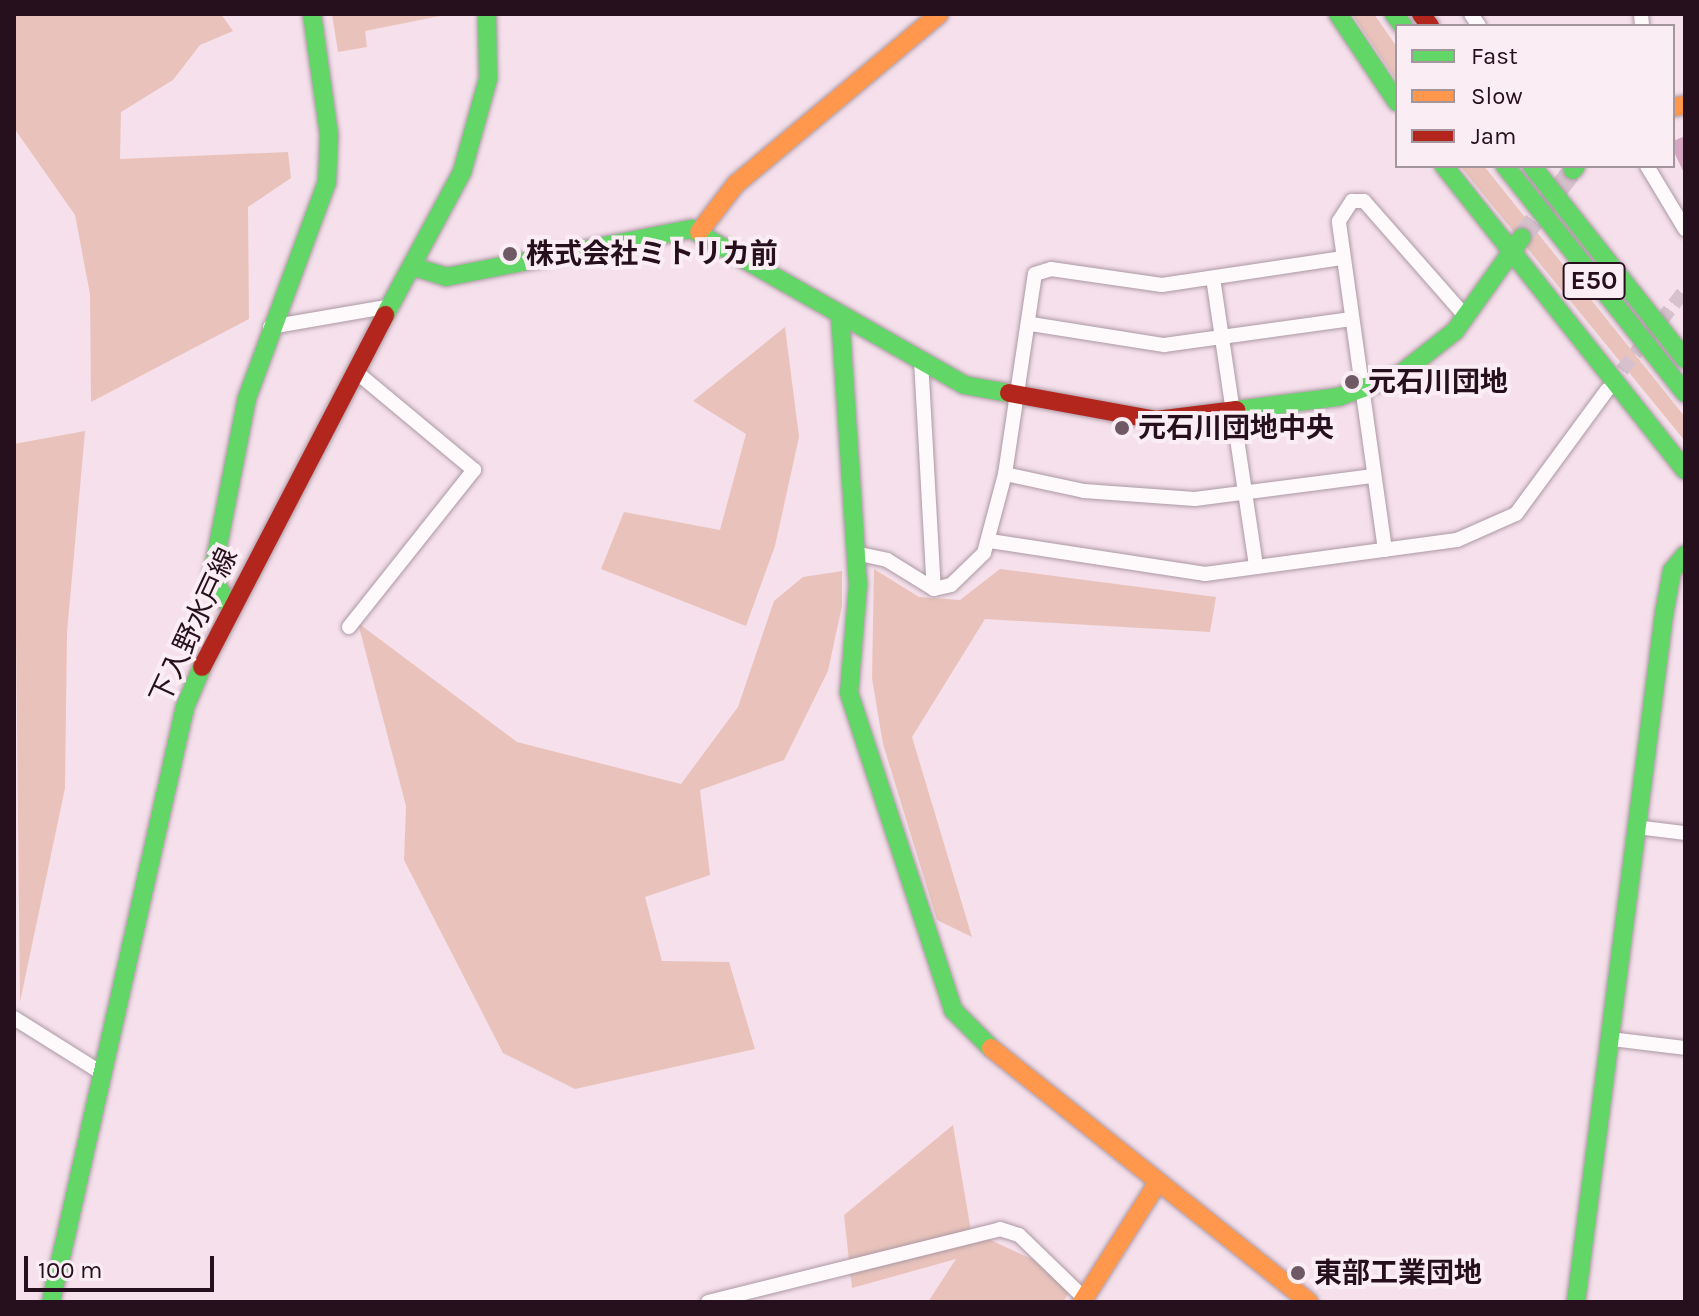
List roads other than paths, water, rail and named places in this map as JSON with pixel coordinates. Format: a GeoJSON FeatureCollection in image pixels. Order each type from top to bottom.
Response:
{"type":"FeatureCollection","features":[{"type":"Feature","properties":{"kind":"main road"},"geometry":{"type":"LineString","coordinates":[[229,606],[212,576],[247,398],[270,327],[327,182],[329,135],[312,14]]}},
{"type":"Feature","properties":{"kind":"main road","name":"下入野水戸線"},"geometry":{"type":"LineString","coordinates":[[51,1302],[164,777],[195,679],[229,606],[414,267],[480,121],[487,14]]}},
{"type":"Feature","properties":{"kind":"main road"},"geometry":{"type":"LineString","coordinates":[[699,232],[736,184],[939,14]]}},
{"type":"Feature","properties":{"kind":"main road"},"geometry":{"type":"LineString","coordinates":[[1338,14],[1395,99]]}},
{"type":"Feature","properties":{"kind":"main road"},"geometry":{"type":"LineString","coordinates":[[1445,168],[1510,256],[1685,470]]}},
{"type":"Feature","properties":{"kind":"main road","name":"E50"},"geometry":{"type":"LineString","coordinates":[[1507,168],[1685,393]]}},
{"type":"Feature","properties":{"kind":"main road","name":"E50"},"geometry":{"type":"LineString","coordinates":[[1534,168],[1685,359]]}},
{"type":"Feature","properties":{"kind":"main road"},"geometry":{"type":"LineString","coordinates":[[414,267],[446,277],[680,228],[699,232],[964,385],[1016,399],[1120,419],[1235,411],[1362,391],[1417,365],[1466,317],[1522,237]]}},
{"type":"Feature","properties":{"kind":"main road"},"geometry":{"type":"LineString","coordinates":[[840,315],[855,553],[849,693],[944,990],[987,1049],[1309,1302]]}},
{"type":"Feature","properties":{"kind":"main road"},"geometry":{"type":"LineString","coordinates":[[1576,1302],[1666,601],[1685,555]]}},
{"type":"Feature","properties":{"kind":"main road"},"geometry":{"type":"LineString","coordinates":[[1083,1300],[1157,1184]]}},
{"type":"Feature","properties":{"kind":"street"},"geometry":{"type":"LineString","coordinates":[[1648,168],[1685,229]]}},
{"type":"Feature","properties":{"kind":"street"},"geometry":{"type":"LineString","coordinates":[[1385,550],[1372,476],[1339,221],[1352,201],[1364,201],[1466,317]]}},
{"type":"Feature","properties":{"kind":"street"},"geometry":{"type":"LineString","coordinates":[[934,589],[962,577],[990,541],[1031,324],[1035,274],[1051,269],[1140,286],[1343,258]]}},
{"type":"Feature","properties":{"kind":"street"},"geometry":{"type":"LineString","coordinates":[[1213,278],[1256,566]]}},
{"type":"Feature","properties":{"kind":"street"},"geometry":{"type":"LineString","coordinates":[[270,327],[392,306]]}},
{"type":"Feature","properties":{"kind":"street"},"geometry":{"type":"LineString","coordinates":[[1031,324],[1133,345],[1223,338],[1351,319]]}},
{"type":"Feature","properties":{"kind":"street"},"geometry":{"type":"LineString","coordinates":[[921,360],[934,589]]}},
{"type":"Feature","properties":{"kind":"street"},"geometry":{"type":"LineString","coordinates":[[349,627],[474,470],[355,371]]}},
{"type":"Feature","properties":{"kind":"street"},"geometry":{"type":"LineString","coordinates":[[990,541],[1205,574],[1457,540],[1505,523],[1607,390]]}},
{"type":"Feature","properties":{"kind":"street"},"geometry":{"type":"LineString","coordinates":[[1005,474],[1084,491],[1195,499],[1372,476]]}},
{"type":"Feature","properties":{"kind":"street"},"geometry":{"type":"LineString","coordinates":[[855,553],[887,560],[934,589]]}},
{"type":"Feature","properties":{"kind":"street"},"geometry":{"type":"LineString","coordinates":[[1636,827],[1685,833]]}},
{"type":"Feature","properties":{"kind":"street"},"geometry":{"type":"LineString","coordinates":[[14,1018],[100,1072]]}},
{"type":"Feature","properties":{"kind":"street"},"geometry":{"type":"LineString","coordinates":[[1611,1039],[1685,1048]]}},
{"type":"Feature","properties":{"kind":"street"},"geometry":{"type":"LineString","coordinates":[[708,1302],[1000,1229],[1028,1242],[1083,1300]]}},
{"type":"Feature","properties":{"kind":"tunnel"},"geometry":{"type":"LineString","coordinates":[[1522,237],[1573,170]]}},
{"type":"Feature","properties":{"kind":"tunnel"},"geometry":{"type":"LineString","coordinates":[[1609,387],[1685,290]]}},
{"type":"Feature","properties":{"kind":"place","name":"株式会社ミトリカ前"},"geometry":{"type":"Point","coordinates":[510,254]}},
{"type":"Feature","properties":{"kind":"place","name":"元石川団地"},"geometry":{"type":"Point","coordinates":[1352,382]}},
{"type":"Feature","properties":{"kind":"place","name":"元石川団地中央"},"geometry":{"type":"Point","coordinates":[1122,428]}},
{"type":"Feature","properties":{"kind":"place","name":"東部工業団地"},"geometry":{"type":"Point","coordinates":[1298,1273]}}]}
